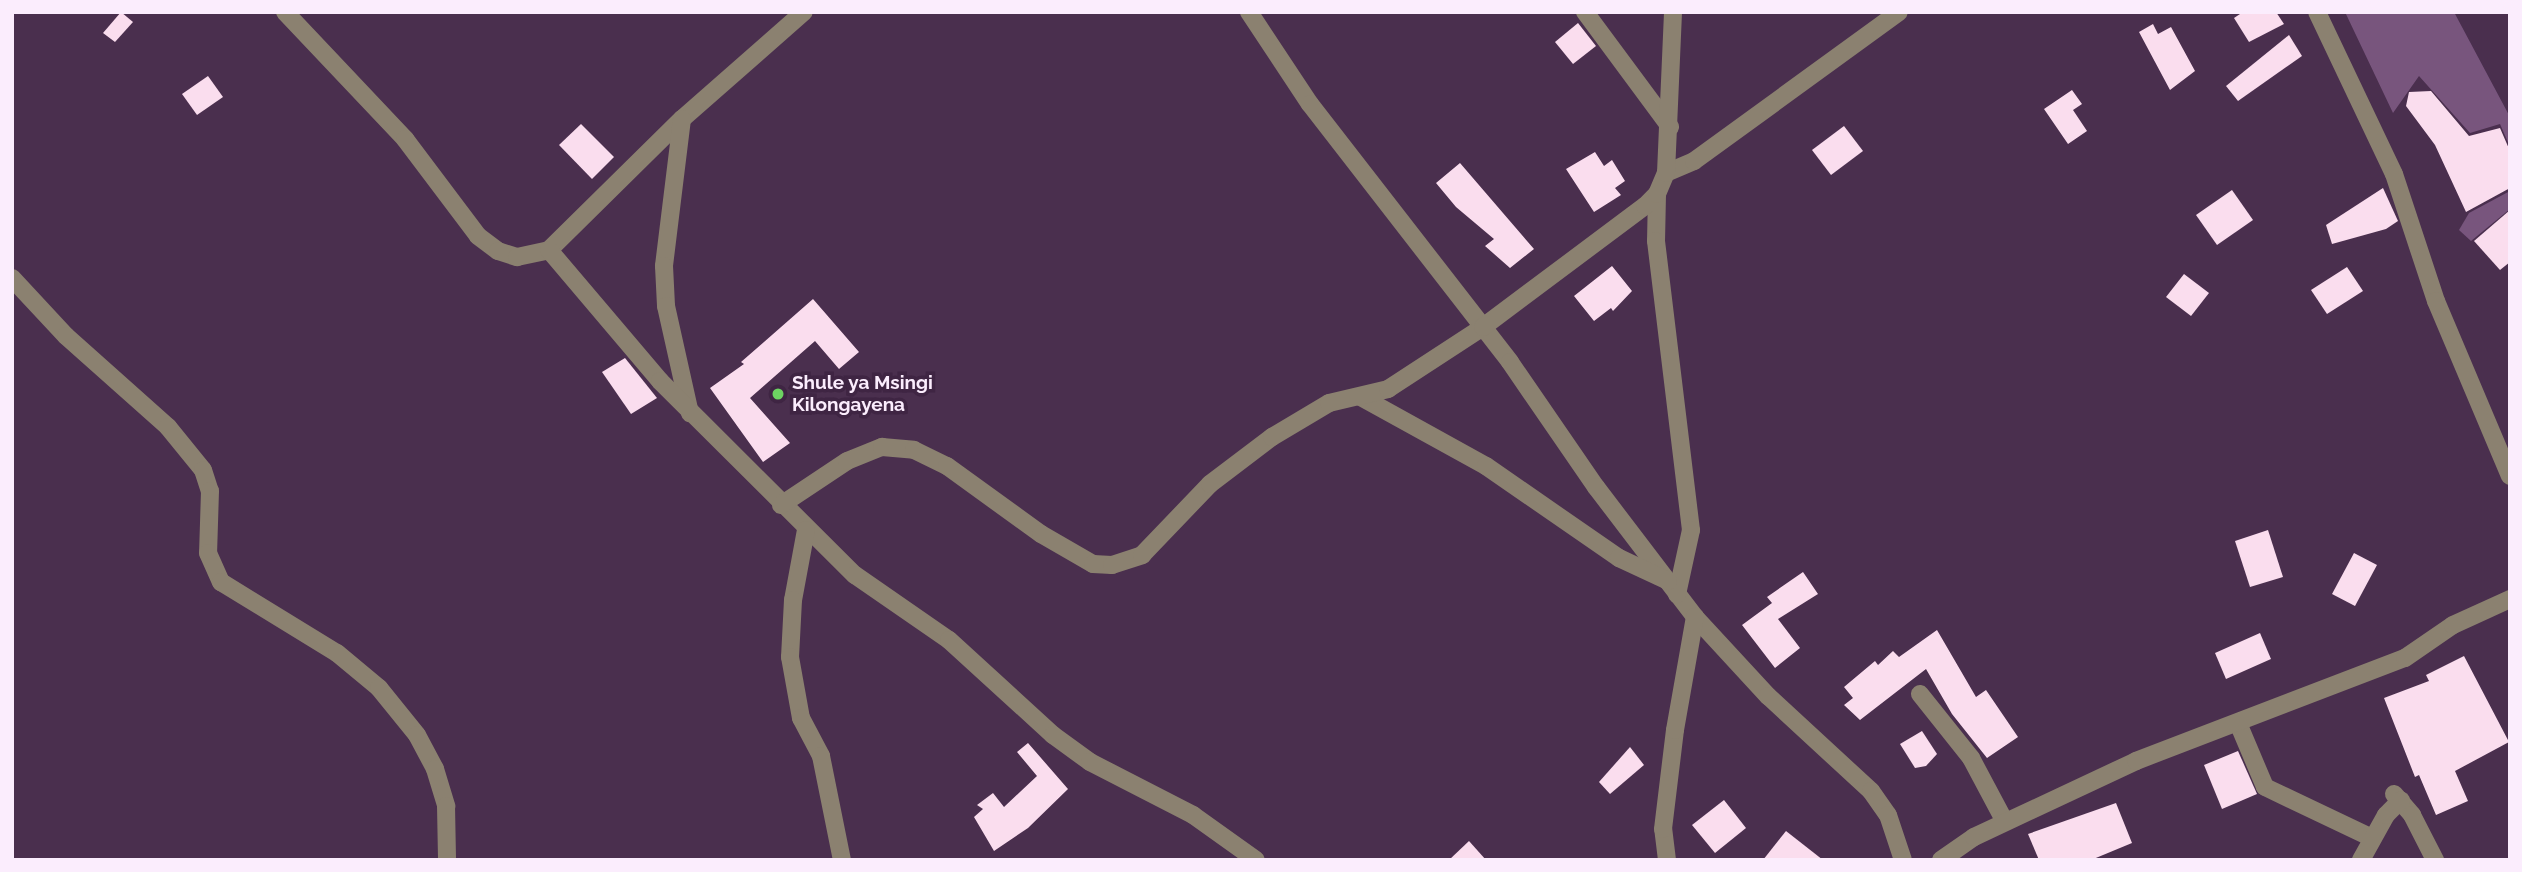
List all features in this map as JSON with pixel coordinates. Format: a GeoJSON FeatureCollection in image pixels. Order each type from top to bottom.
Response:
{"type":"FeatureCollection","features":[{"type":"Feature","properties":{"kind":"street"},"geometry":{"type":"LineString","coordinates":[[285,12],[405,139],[478,236],[498,251],[517,257],[549,250],[682,119],[804,12]]}},
{"type":"Feature","properties":{"kind":"street"},"geometry":{"type":"LineString","coordinates":[[1249,12],[1310,104],[1483,327],[1695,617],[1739,667],[1871,791],[1888,815],[1903,860]]}},
{"type":"Feature","properties":{"kind":"street"},"geometry":{"type":"LineString","coordinates":[[1585,12],[1670,127]]}},
{"type":"Feature","properties":{"kind":"street"},"geometry":{"type":"LineString","coordinates":[[1673,12],[1670,127],[1665,173],[1657,194],[1656,241],[1691,530],[1673,588]]}},
{"type":"Feature","properties":{"kind":"street"},"geometry":{"type":"LineString","coordinates":[[1665,173],[1703,155],[1899,12]]}},
{"type":"Feature","properties":{"kind":"street"},"geometry":{"type":"LineString","coordinates":[[2317,12],[2394,174],[2436,301],[2510,476]]}},
{"type":"Feature","properties":{"kind":"street"},"geometry":{"type":"LineString","coordinates":[[682,119],[664,266],[666,306],[690,413]]}},
{"type":"Feature","properties":{"kind":"street"},"geometry":{"type":"LineString","coordinates":[[781,505],[847,461],[882,447],[914,450],[947,466],[1069,553],[1093,564],[1112,565],[1142,555],[1210,484],[1272,438],[1329,403],[1388,389],[1483,327],[1605,239],[1657,194]]}},
{"type":"Feature","properties":{"kind":"street"},"geometry":{"type":"LineString","coordinates":[[549,250],[690,413],[806,530],[855,575],[948,640],[1053,735],[1100,768],[1193,815],[1255,860]]}},
{"type":"Feature","properties":{"kind":"street"},"geometry":{"type":"LineString","coordinates":[[12,278],[66,336],[168,427],[203,470],[210,491],[208,553],[221,582],[337,653],[379,688],[417,736],[435,769],[446,806],[447,860]]}},
{"type":"Feature","properties":{"kind":"street"},"geometry":{"type":"LineString","coordinates":[[1361,397],[1486,466],[1601,547],[1673,588]]}},
{"type":"Feature","properties":{"kind":"street"},"geometry":{"type":"LineString","coordinates":[[806,530],[793,600],[791,667],[801,718],[821,756],[842,860]]}},
{"type":"Feature","properties":{"kind":"street"},"geometry":{"type":"LineString","coordinates":[[1941,860],[2005,822],[2136,761],[2405,657],[2453,625],[2510,599]]}},
{"type":"Feature","properties":{"kind":"street"},"geometry":{"type":"LineString","coordinates":[[1667,860],[1663,829],[1675,730],[1695,617]]}},
{"type":"Feature","properties":{"kind":"street"},"geometry":{"type":"LineString","coordinates":[[1920,694],[1971,758],[2005,822]]}},
{"type":"Feature","properties":{"kind":"street"},"geometry":{"type":"LineString","coordinates":[[2238,723],[2265,787],[2372,838]]}},
{"type":"Feature","properties":{"kind":"street"},"geometry":{"type":"LineString","coordinates":[[2361,860],[2397,797],[2435,860]]}},
{"type":"Feature","properties":{"kind":"shaded area"},"geometry":{"type":"Polygon","coordinates":[[[2345,12],[2454,12],[2510,117],[2510,147],[2500,124],[2470,133],[2419,76],[2393,113],[2345,12]]]}},
{"type":"Feature","properties":{"kind":"shaded area"},"geometry":{"type":"Polygon","coordinates":[[[2510,191],[2510,209],[2471,241],[2459,230],[2469,213],[2510,191]]]}},
{"type":"Feature","properties":{"kind":"building"},"geometry":{"type":"Polygon","coordinates":[[[121,12],[133,22],[115,42],[103,33],[121,12]]]}},
{"type":"Feature","properties":{"kind":"building"},"geometry":{"type":"Polygon","coordinates":[[[2243,12],[2276,12],[2284,24],[2249,42],[2234,18],[2243,12]]]}},
{"type":"Feature","properties":{"kind":"building"},"geometry":{"type":"Polygon","coordinates":[[[1578,23],[1596,46],[1573,64],[1555,42],[1578,23]]]}},
{"type":"Feature","properties":{"kind":"building"},"geometry":{"type":"Polygon","coordinates":[[[2153,24],[2158,34],[2171,27],[2195,71],[2170,90],[2139,32],[2153,24]]]}},
{"type":"Feature","properties":{"kind":"building"},"geometry":{"type":"Polygon","coordinates":[[[2289,35],[2302,56],[2238,101],[2226,86],[2289,35]]]}},
{"type":"Feature","properties":{"kind":"building"},"geometry":{"type":"Polygon","coordinates":[[[208,76],[223,97],[197,115],[182,94],[208,76]]]}},
{"type":"Feature","properties":{"kind":"building"},"geometry":{"type":"Polygon","coordinates":[[[2072,90],[2082,104],[2073,110],[2087,131],[2068,144],[2044,109],[2072,90]]]}},
{"type":"Feature","properties":{"kind":"building"},"geometry":{"type":"Polygon","coordinates":[[[2431,91],[2469,136],[2500,128],[2510,151],[2510,188],[2466,212],[2435,145],[2406,106],[2409,92],[2431,91]]]}},
{"type":"Feature","properties":{"kind":"building"},"geometry":{"type":"Polygon","coordinates":[[[581,124],[614,157],[592,179],[559,145],[581,124]]]}},
{"type":"Feature","properties":{"kind":"building"},"geometry":{"type":"Polygon","coordinates":[[[1844,126],[1863,151],[1831,175],[1812,150],[1844,126]]]}},
{"type":"Feature","properties":{"kind":"building"},"geometry":{"type":"Polygon","coordinates":[[[1595,152],[1604,166],[1612,160],[1625,181],[1615,188],[1621,195],[1594,212],[1566,169],[1595,152]]]}},
{"type":"Feature","properties":{"kind":"building"},"geometry":{"type":"Polygon","coordinates":[[[1460,163],[1534,249],[1510,268],[1485,246],[1494,239],[1456,207],[1436,183],[1460,163]]]}},
{"type":"Feature","properties":{"kind":"building"},"geometry":{"type":"Polygon","coordinates":[[[2383,188],[2398,221],[2386,229],[2332,244],[2326,225],[2383,188]]]}},
{"type":"Feature","properties":{"kind":"building"},"geometry":{"type":"Polygon","coordinates":[[[2232,190],[2253,220],[2217,245],[2196,215],[2232,190]]]}},
{"type":"Feature","properties":{"kind":"building"},"geometry":{"type":"Polygon","coordinates":[[[2510,210],[2510,262],[2500,270],[2474,241],[2510,210]]]}},
{"type":"Feature","properties":{"kind":"building"},"geometry":{"type":"Polygon","coordinates":[[[1612,266],[1632,291],[1613,311],[1611,308],[1594,321],[1574,296],[1612,266]]]}},
{"type":"Feature","properties":{"kind":"building"},"geometry":{"type":"Polygon","coordinates":[[[2347,267],[2363,291],[2327,314],[2311,290],[2347,267]]]}},
{"type":"Feature","properties":{"kind":"building"},"geometry":{"type":"Polygon","coordinates":[[[2184,274],[2209,293],[2191,316],[2166,297],[2184,274]]]}},
{"type":"Feature","properties":{"kind":"building"},"geometry":{"type":"Polygon","coordinates":[[[813,299],[859,352],[839,369],[815,341],[750,398],[790,443],[763,462],[710,388],[744,364],[741,362],[813,299]]]}},
{"type":"Feature","properties":{"kind":"building"},"geometry":{"type":"Polygon","coordinates":[[[625,358],[657,398],[631,414],[602,372],[625,358]]]}},
{"type":"Feature","properties":{"kind":"building"},"geometry":{"type":"Polygon","coordinates":[[[2268,530],[2283,577],[2250,587],[2235,541],[2268,530]]]}},
{"type":"Feature","properties":{"kind":"building"},"geometry":{"type":"Polygon","coordinates":[[[2354,553],[2377,565],[2355,606],[2332,594],[2354,553]]]}},
{"type":"Feature","properties":{"kind":"building"},"geometry":{"type":"Polygon","coordinates":[[[1803,572],[1818,594],[1778,619],[1800,648],[1775,668],[1742,625],[1772,603],[1767,597],[1803,572]]]}},
{"type":"Feature","properties":{"kind":"building"},"geometry":{"type":"Polygon","coordinates":[[[1937,630],[1976,697],[1986,690],[2018,737],[1987,758],[1952,714],[1926,669],[1860,720],[1844,705],[1853,698],[1844,687],[1875,661],[1878,665],[1893,651],[1899,657],[1937,630]]]}},
{"type":"Feature","properties":{"kind":"building"},"geometry":{"type":"Polygon","coordinates":[[[2260,633],[2271,659],[2226,679],[2215,653],[2260,633]]]}},
{"type":"Feature","properties":{"kind":"building"},"geometry":{"type":"Polygon","coordinates":[[[2464,656],[2509,742],[2455,771],[2468,801],[2436,815],[2419,775],[2415,777],[2384,698],[2429,681],[2426,675],[2464,656]]]}},
{"type":"Feature","properties":{"kind":"building"},"geometry":{"type":"Polygon","coordinates":[[[1922,731],[1937,754],[1926,766],[1915,768],[1900,744],[1922,731]]]}},
{"type":"Feature","properties":{"kind":"building"},"geometry":{"type":"Polygon","coordinates":[[[1028,743],[1068,789],[1028,828],[994,851],[974,817],[983,809],[977,805],[993,793],[1004,807],[1037,776],[1017,752],[1028,743]]]}},
{"type":"Feature","properties":{"kind":"building"},"geometry":{"type":"Polygon","coordinates":[[[1630,747],[1644,765],[1610,794],[1599,782],[1630,747]]]}},
{"type":"Feature","properties":{"kind":"building"},"geometry":{"type":"Polygon","coordinates":[[[2238,751],[2257,794],[2222,809],[2204,765],[2238,751]]]}},
{"type":"Feature","properties":{"kind":"building"},"geometry":{"type":"Polygon","coordinates":[[[1724,800],[1746,828],[1715,853],[1692,825],[1724,800]]]}},
{"type":"Feature","properties":{"kind":"building"},"geometry":{"type":"Polygon","coordinates":[[[2116,803],[2132,843],[2091,860],[2039,860],[2028,834],[2116,803]]]}},
{"type":"Feature","properties":{"kind":"building"},"geometry":{"type":"Polygon","coordinates":[[[1786,831],[1823,860],[1763,860],[1786,831]]]}},
{"type":"Feature","properties":{"kind":"building"},"geometry":{"type":"Polygon","coordinates":[[[1469,841],[1486,860],[1449,860],[1469,841]]]}},
{"type":"Feature","properties":{"kind":"place","name":"Shule ya Msingi Kilongayena"},"geometry":{"type":"Point","coordinates":[778,394]}}]}
